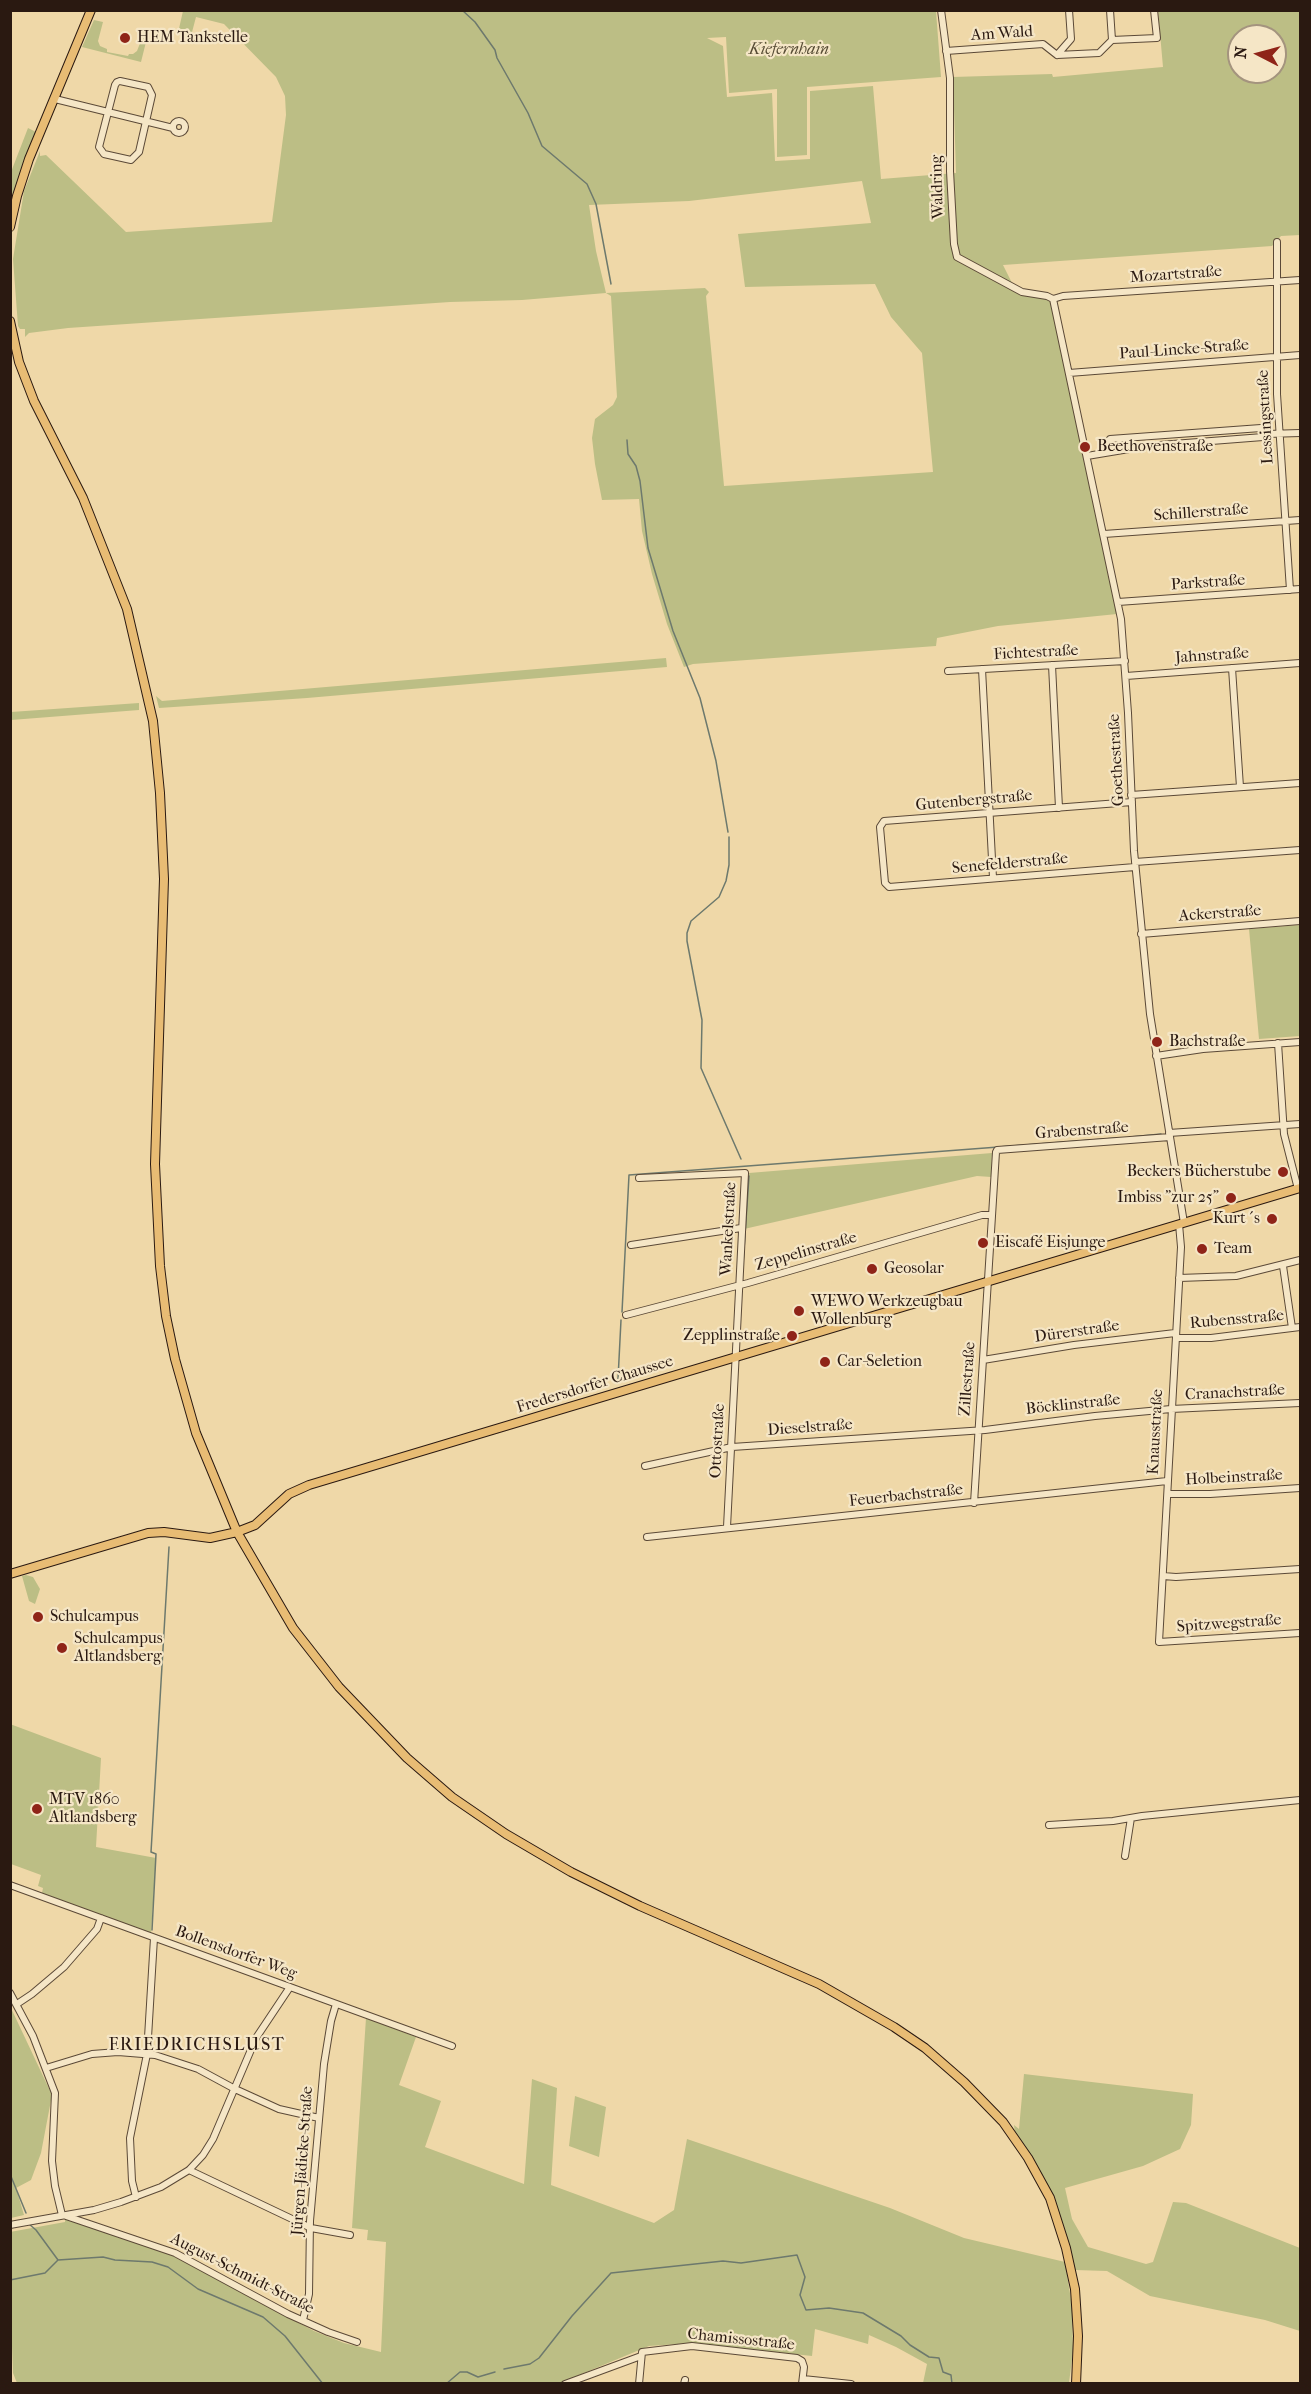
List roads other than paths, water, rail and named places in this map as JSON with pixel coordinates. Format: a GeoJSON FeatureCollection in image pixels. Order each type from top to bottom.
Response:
{"type":"FeatureCollection","features":[{"type":"Feature","properties":{"kind":"main road"},"geometry":{"type":"LineString","coordinates":[[10,227],[23,176],[91,10]]}},
{"type":"Feature","properties":{"kind":"main road"},"geometry":{"type":"LineString","coordinates":[[10,321],[19,362],[34,401],[83,498],[127,609],[153,721],[160,793],[164,879],[155,1164],[160,1266],[166,1316],[175,1359],[195,1433],[237,1532],[293,1628],[339,1687],[406,1758],[452,1797],[506,1834],[571,1872],[640,1906],[819,1984],[894,2027],[925,2048],[964,2082],[1003,2122],[1028,2158],[1050,2198],[1071,2266],[1078,2315],[1076,2384]]}},
{"type":"Feature","properties":{"kind":"main road","name":"Fredersdorfer Chaussee"},"geometry":{"type":"LineString","coordinates":[[10,1574],[140,1535],[164,1532],[210,1538],[237,1532],[255,1525],[289,1494],[309,1485],[1299,1188]]}},
{"type":"Feature","properties":{"kind":"street","name":"Waldring"},"geometry":{"type":"LineString","coordinates":[[941,10],[950,78],[950,171],[954,244],[957,257],[1022,292],[1053,299]]}},
{"type":"Feature","properties":{"kind":"street"},"geometry":{"type":"LineString","coordinates":[[1057,55],[1071,39],[1069,10]]}},
{"type":"Feature","properties":{"kind":"street"},"geometry":{"type":"LineString","coordinates":[[1110,10],[1112,40]]}},
{"type":"Feature","properties":{"kind":"street","name":"Am Wald"},"geometry":{"type":"LineString","coordinates":[[946,51],[1043,44],[1057,55],[1099,53],[1112,40],[1157,38],[1154,10]]}},
{"type":"Feature","properties":{"kind":"street"},"geometry":{"type":"LineString","coordinates":[[117,82],[148,87],[152,95],[146,122],[136,157],[131,160],[109,156],[100,151],[99,147],[117,82]]}},
{"type":"Feature","properties":{"kind":"street"},"geometry":{"type":"LineString","coordinates":[[55,99],[173,128]]}},
{"type":"Feature","properties":{"kind":"street","name":"Lessingstraße"},"geometry":{"type":"LineString","coordinates":[[1277,242],[1277,357],[1290,590]]}},
{"type":"Feature","properties":{"kind":"street","name":"Mozartstraße"},"geometry":{"type":"LineString","coordinates":[[1053,299],[1300,280]]}},
{"type":"Feature","properties":{"kind":"street","name":"Goethestraße"},"geometry":{"type":"LineString","coordinates":[[1053,299],[1118,602],[1125,661],[1135,865],[1142,934],[1156,1056],[1182,1224]]}},
{"type":"Feature","properties":{"kind":"street","name":"Paul-Lincke-Straße"},"geometry":{"type":"LineString","coordinates":[[1069,373],[1300,356]]}},
{"type":"Feature","properties":{"kind":"street"},"geometry":{"type":"LineString","coordinates":[[1108,452],[1110,439],[1261,428],[1267,434]]}},
{"type":"Feature","properties":{"kind":"street"},"geometry":{"type":"LineString","coordinates":[[1087,456],[1147,446],[1300,433]]}},
{"type":"Feature","properties":{"kind":"street","name":"Schillerstraße"},"geometry":{"type":"LineString","coordinates":[[1104,534],[1300,520]]}},
{"type":"Feature","properties":{"kind":"street","name":"Parkstraße"},"geometry":{"type":"LineString","coordinates":[[1118,602],[1300,589]]}},
{"type":"Feature","properties":{"kind":"street","name":"Fichtestraße"},"geometry":{"type":"LineString","coordinates":[[948,671],[1125,661]]}},
{"type":"Feature","properties":{"kind":"street","name":"Jahnstraße"},"geometry":{"type":"LineString","coordinates":[[1126,675],[1300,663]]}},
{"type":"Feature","properties":{"kind":"street"},"geometry":{"type":"LineString","coordinates":[[1052,665],[1059,808]]}},
{"type":"Feature","properties":{"kind":"street"},"geometry":{"type":"LineString","coordinates":[[1232,668],[1240,787]]}},
{"type":"Feature","properties":{"kind":"street"},"geometry":{"type":"LineString","coordinates":[[982,669],[993,878]]}},
{"type":"Feature","properties":{"kind":"street","name":"Gutenbergstraße"},"geometry":{"type":"LineString","coordinates":[[886,886],[882,823],[1059,808],[1131,798],[1300,783]]}},
{"type":"Feature","properties":{"kind":"street","name":"Senefelderstraße"},"geometry":{"type":"LineString","coordinates":[[886,886],[1300,850]]}},
{"type":"Feature","properties":{"kind":"street","name":"Ackerstraße"},"geometry":{"type":"LineString","coordinates":[[1142,934],[1300,921]]}},
{"type":"Feature","properties":{"kind":"street"},"geometry":{"type":"LineString","coordinates":[[1156,1056],[1203,1049],[1300,1042]]}},
{"type":"Feature","properties":{"kind":"street"},"geometry":{"type":"LineString","coordinates":[[1278,1043],[1284,1125],[1299,1188]]}},
{"type":"Feature","properties":{"kind":"street","name":"Grabenstraße"},"geometry":{"type":"LineString","coordinates":[[997,1150],[1300,1124]]}},
{"type":"Feature","properties":{"kind":"street","name":"Zillestraße"},"geometry":{"type":"LineString","coordinates":[[974,1503],[997,1150]]}},
{"type":"Feature","properties":{"kind":"street","name":"Wankelstraße"},"geometry":{"type":"LineString","coordinates":[[639,1178],[745,1173],[735,1357]]}},
{"type":"Feature","properties":{"kind":"street","name":"Zeppelinstraße"},"geometry":{"type":"LineString","coordinates":[[626,1315],[982,1215],[992,1215]]}},
{"type":"Feature","properties":{"kind":"street","name":"Knausstraße"},"geometry":{"type":"LineString","coordinates":[[1159,1642],[1182,1224]]}},
{"type":"Feature","properties":{"kind":"street"},"geometry":{"type":"LineString","coordinates":[[631,1245],[741,1228]]}},
{"type":"Feature","properties":{"kind":"street"},"geometry":{"type":"LineString","coordinates":[[1179,1278],[1236,1276],[1300,1260]]}},
{"type":"Feature","properties":{"kind":"street"},"geometry":{"type":"LineString","coordinates":[[1283,1266],[1292,1328]]}},
{"type":"Feature","properties":{"kind":"street","name":"Rubensstraße"},"geometry":{"type":"LineString","coordinates":[[1176,1336],[1211,1338],[1300,1327]]}},
{"type":"Feature","properties":{"kind":"street","name":"Dürerstraße"},"geometry":{"type":"LineString","coordinates":[[983,1360],[1074,1345],[1176,1336]]}},
{"type":"Feature","properties":{"kind":"street","name":"Ottostraße"},"geometry":{"type":"LineString","coordinates":[[727,1527],[735,1357]]}},
{"type":"Feature","properties":{"kind":"street","name":"Cranachstraße"},"geometry":{"type":"LineString","coordinates":[[1171,1409],[1300,1403]]}},
{"type":"Feature","properties":{"kind":"street","name":"Böcklinstraße"},"geometry":{"type":"LineString","coordinates":[[979,1430],[1171,1409]]}},
{"type":"Feature","properties":{"kind":"street","name":"Dieselstraße"},"geometry":{"type":"LineString","coordinates":[[645,1466],[732,1447],[979,1430]]}},
{"type":"Feature","properties":{"kind":"street","name":"Feuerbachstraße"},"geometry":{"type":"LineString","coordinates":[[647,1537],[1167,1481]]}},
{"type":"Feature","properties":{"kind":"street","name":"Holbeinstraße"},"geometry":{"type":"LineString","coordinates":[[1168,1494],[1210,1494],[1300,1488]]}},
{"type":"Feature","properties":{"kind":"street"},"geometry":{"type":"LineString","coordinates":[[1163,1576],[1300,1569]]}},
{"type":"Feature","properties":{"kind":"street","name":"Spitzwegstraße"},"geometry":{"type":"LineString","coordinates":[[1159,1642],[1300,1633]]}},
{"type":"Feature","properties":{"kind":"street"},"geometry":{"type":"LineString","coordinates":[[1049,1825],[1300,1800]]}},
{"type":"Feature","properties":{"kind":"street"},"geometry":{"type":"LineString","coordinates":[[1125,1856],[1131,1818]]}},
{"type":"Feature","properties":{"kind":"street","name":"Bollensdorfer Weg"},"geometry":{"type":"LineString","coordinates":[[10,1886],[452,2046]]}},
{"type":"Feature","properties":{"kind":"street"},"geometry":{"type":"LineString","coordinates":[[17,2004],[64,1967],[97,1929],[101,1918]]}},
{"type":"Feature","properties":{"kind":"street"},"geometry":{"type":"LineString","coordinates":[[136,2197],[131,2171],[130,2138],[147,2054],[154,1938]]}},
{"type":"Feature","properties":{"kind":"street"},"geometry":{"type":"LineString","coordinates":[[10,2225],[94,2210],[161,2187],[189,2170],[203,2155],[213,2139],[256,2038],[290,1987]]}},
{"type":"Feature","properties":{"kind":"street"},"geometry":{"type":"LineString","coordinates":[[10,1993],[33,2036],[56,2097],[52,2161],[55,2186],[63,2215]]}},
{"type":"Feature","properties":{"kind":"street","name":"Jürgen-Jädicke-Straße"},"geometry":{"type":"LineString","coordinates":[[303,2320],[309,2294],[319,2118],[328,2036],[336,2004]]}},
{"type":"Feature","properties":{"kind":"street"},"geometry":{"type":"LineString","coordinates":[[46,2068],[92,2054],[118,2052],[147,2054],[186,2064],[279,2109],[319,2118]]}},
{"type":"Feature","properties":{"kind":"street"},"geometry":{"type":"LineString","coordinates":[[189,2170],[311,2228],[350,2235]]}},
{"type":"Feature","properties":{"kind":"street","name":"August-Schmidt-Straße"},"geometry":{"type":"LineString","coordinates":[[63,2215],[175,2253],[303,2320],[357,2342]]}},
{"type":"Feature","properties":{"kind":"street","name":"Chamissostraße"},"geometry":{"type":"LineString","coordinates":[[565,2384],[641,2354],[692,2346],[797,2358],[802,2361],[804,2367],[803,2381]]}},
{"type":"Feature","properties":{"kind":"street"},"geometry":{"type":"LineString","coordinates":[[639,2384],[641,2354]]}},
{"type":"Feature","properties":{"kind":"street"},"geometry":{"type":"LineString","coordinates":[[803,2381],[851,2384]]}},
{"type":"Feature","properties":{"kind":"waterway"},"geometry":{"type":"LineString","coordinates":[[462,10],[475,22],[495,50],[497,58],[528,113],[542,146],[587,184],[596,204],[611,284]]}},
{"type":"Feature","properties":{"kind":"waterway"},"geometry":{"type":"LineString","coordinates":[[627,440],[628,454],[636,466],[640,481],[648,548],[673,631],[700,698],[716,761],[728,832]]}},
{"type":"Feature","properties":{"kind":"waterway"},"geometry":{"type":"LineString","coordinates":[[729,837],[729,865],[726,881],[719,897],[691,921],[687,941],[702,1020],[701,1068],[741,1159]]}},
{"type":"Feature","properties":{"kind":"waterway"},"geometry":{"type":"LineString","coordinates":[[1130,1137],[1161,1134]]}},
{"type":"Feature","properties":{"kind":"waterway"},"geometry":{"type":"LineString","coordinates":[[622,1312],[629,1175],[1117,1138]]}},
{"type":"Feature","properties":{"kind":"waterway"},"geometry":{"type":"LineString","coordinates":[[743,1264],[749,1176]]}},
{"type":"Feature","properties":{"kind":"waterway"},"geometry":{"type":"LineString","coordinates":[[618,1379],[621,1320]]}},
{"type":"Feature","properties":{"kind":"waterway"},"geometry":{"type":"LineString","coordinates":[[152,1930],[156,1854],[151,1852],[169,1547]]}},
{"type":"Feature","properties":{"kind":"waterway"},"geometry":{"type":"LineString","coordinates":[[10,2174],[26,2213]]}},
{"type":"Feature","properties":{"kind":"waterway"},"geometry":{"type":"LineString","coordinates":[[29,2224],[58,2260]]}},
{"type":"Feature","properties":{"kind":"waterway"},"geometry":{"type":"LineString","coordinates":[[504,2369],[530,2364],[539,2358],[572,2316],[611,2273],[723,2261],[741,2263],[797,2255],[805,2277],[800,2295],[806,2310],[829,2308],[863,2313],[901,2336],[910,2345],[929,2357],[939,2358],[943,2372],[951,2375],[952,2384]]}},
{"type":"Feature","properties":{"kind":"waterway"},"geometry":{"type":"LineString","coordinates":[[10,2280],[45,2273],[58,2260],[103,2257],[152,2262],[168,2267],[198,2289],[263,2317],[285,2336],[323,2384]]}},
{"type":"Feature","properties":{"kind":"waterway"},"geometry":{"type":"LineString","coordinates":[[446,2384],[460,2372],[467,2372],[478,2377],[495,2372]]}},
{"type":"Feature","properties":{"kind":"place","name":"HEM Tankstelle"},"geometry":{"type":"Point","coordinates":[125,38]}},
{"type":"Feature","properties":{"kind":"place","name":"Beethovenstraße"},"geometry":{"type":"Point","coordinates":[1085,447]}},
{"type":"Feature","properties":{"kind":"place","name":"Bachstraße"},"geometry":{"type":"Point","coordinates":[1157,1042]}},
{"type":"Feature","properties":{"kind":"place","name":"Beckers Bücherstube"},"geometry":{"type":"Point","coordinates":[1283,1172]}},
{"type":"Feature","properties":{"kind":"place","name":"Imbiss \"zur 25\""},"geometry":{"type":"Point","coordinates":[1231,1198]}},
{"type":"Feature","properties":{"kind":"place","name":"Kurt´s"},"geometry":{"type":"Point","coordinates":[1272,1219]}},
{"type":"Feature","properties":{"kind":"place","name":"Eiscafé Eisjunge"},"geometry":{"type":"Point","coordinates":[983,1243]}},
{"type":"Feature","properties":{"kind":"place","name":"Team"},"geometry":{"type":"Point","coordinates":[1202,1249]}},
{"type":"Feature","properties":{"kind":"place","name":"Geosolar"},"geometry":{"type":"Point","coordinates":[872,1269]}},
{"type":"Feature","properties":{"kind":"place","name":"WEWO Werkzeugbau Wollenburg"},"geometry":{"type":"Point","coordinates":[799,1311]}},
{"type":"Feature","properties":{"kind":"place","name":"Zepplinstraße"},"geometry":{"type":"Point","coordinates":[792,1336]}},
{"type":"Feature","properties":{"kind":"place","name":"Car-Seletion"},"geometry":{"type":"Point","coordinates":[825,1362]}},
{"type":"Feature","properties":{"kind":"place","name":"Schulcampus"},"geometry":{"type":"Point","coordinates":[38,1617]}},
{"type":"Feature","properties":{"kind":"place","name":"Schulcampus Altlandsberg"},"geometry":{"type":"Point","coordinates":[62,1648]}},
{"type":"Feature","properties":{"kind":"place","name":"MTV 1860 Altlandsberg"},"geometry":{"type":"Point","coordinates":[37,1809]}},
{"type":"Feature","properties":{"kind":"district","name":"FRIEDRICHSLUST"},"geometry":{"type":"Point","coordinates":[197,2046]}},
{"type":"Feature","properties":{"kind":"park label","name":"Kiefernhain"},"geometry":{"type":"Point","coordinates":[789,50]}}]}
